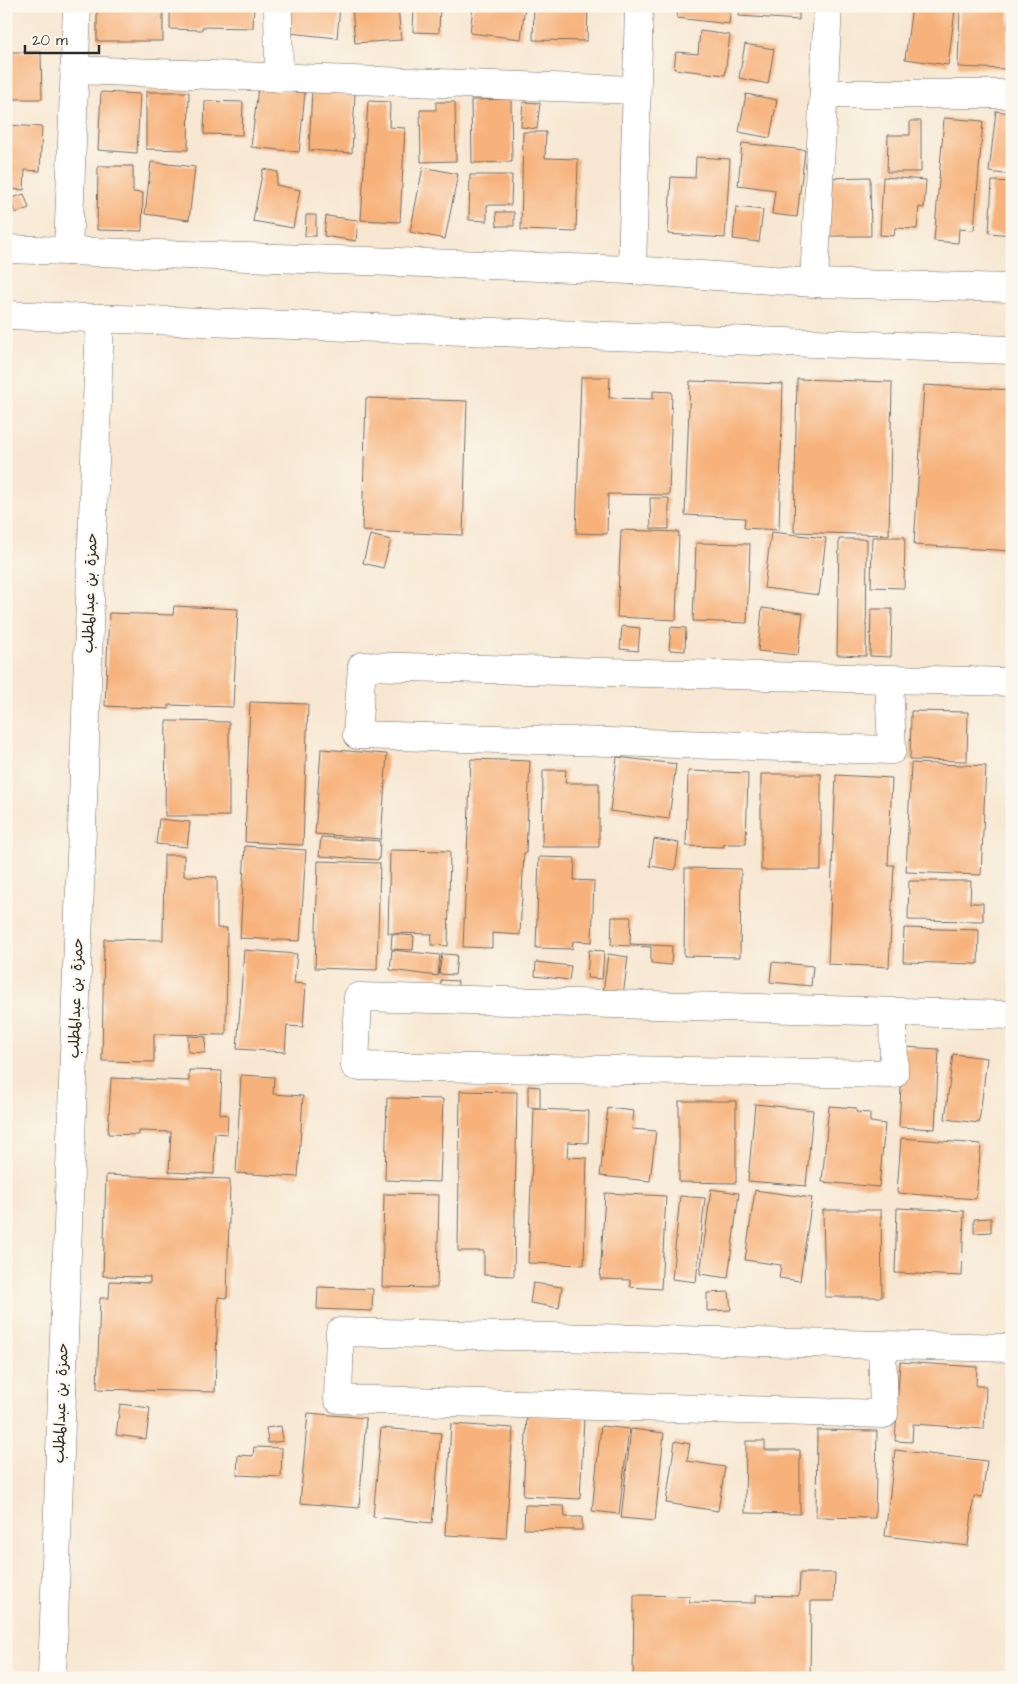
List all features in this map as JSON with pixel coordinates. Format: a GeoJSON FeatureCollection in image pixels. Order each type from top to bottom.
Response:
{"type":"FeatureCollection","features":[{"type":"Feature","properties":{"kind":"street"},"geometry":{"type":"LineString","coordinates":[[68,251],[77,6]]}},
{"type":"Feature","properties":{"kind":"street"},"geometry":{"type":"LineString","coordinates":[[278,6],[279,78]]}},
{"type":"Feature","properties":{"kind":"street"},"geometry":{"type":"LineString","coordinates":[[632,270],[639,6]]}},
{"type":"Feature","properties":{"kind":"street"},"geometry":{"type":"LineString","coordinates":[[814,283],[828,6]]}},
{"type":"Feature","properties":{"kind":"street"},"geometry":{"type":"LineString","coordinates":[[74,70],[636,90]]}},
{"type":"Feature","properties":{"kind":"street"},"geometry":{"type":"LineString","coordinates":[[824,94],[1012,94]]}},
{"type":"Feature","properties":{"kind":"street"},"geometry":{"type":"LineString","coordinates":[[6,249],[632,270],[814,283],[1012,288]]}},
{"type":"Feature","properties":{"kind":"street"},"geometry":{"type":"LineString","coordinates":[[6,315],[1012,350]]}},
{"type":"Feature","properties":{"kind":"street","name":"حمزة بن عبدالمطلب"},"geometry":{"type":"LineString","coordinates":[[52,1678],[100,318]]}},
{"type":"Feature","properties":{"kind":"street"},"geometry":{"type":"LineString","coordinates":[[889,679],[892,750],[357,735],[362,666],[1012,682]]}},
{"type":"Feature","properties":{"kind":"street"},"geometry":{"type":"LineString","coordinates":[[893,1012],[894,1074],[355,1066],[358,997],[1012,1015]]}},
{"type":"Feature","properties":{"kind":"street"},"geometry":{"type":"LineString","coordinates":[[882,1345],[884,1414],[338,1399],[340,1332],[1012,1348]]}},
{"type":"Feature","properties":{"kind":"building"},"geometry":{"type":"Polygon","coordinates":[[[97,6],[163,6],[163,41],[97,41],[97,6]]]}},
{"type":"Feature","properties":{"kind":"building"},"geometry":{"type":"Polygon","coordinates":[[[170,6],[254,6],[253,28],[202,27],[202,30],[170,29],[170,6]]]}},
{"type":"Feature","properties":{"kind":"building"},"geometry":{"type":"Polygon","coordinates":[[[291,6],[340,6],[337,38],[289,33],[291,6]]]}},
{"type":"Feature","properties":{"kind":"building"},"geometry":{"type":"Polygon","coordinates":[[[352,6],[398,6],[401,40],[355,43],[352,6]]]}},
{"type":"Feature","properties":{"kind":"building"},"geometry":{"type":"Polygon","coordinates":[[[414,6],[440,6],[439,33],[413,32],[414,6]]]}},
{"type":"Feature","properties":{"kind":"building"},"geometry":{"type":"Polygon","coordinates":[[[473,6],[525,6],[521,39],[470,33],[473,6]]]}},
{"type":"Feature","properties":{"kind":"building"},"geometry":{"type":"Polygon","coordinates":[[[534,6],[588,6],[587,41],[533,40],[534,6]]]}},
{"type":"Feature","properties":{"kind":"building"},"geometry":{"type":"Polygon","coordinates":[[[678,6],[731,6],[729,24],[677,18],[678,6]]]}},
{"type":"Feature","properties":{"kind":"building"},"geometry":{"type":"Polygon","coordinates":[[[740,6],[799,6],[799,20],[739,16],[740,6]]]}},
{"type":"Feature","properties":{"kind":"building"},"geometry":{"type":"Polygon","coordinates":[[[912,6],[955,10],[948,65],[905,59],[912,6]]]}},
{"type":"Feature","properties":{"kind":"building"},"geometry":{"type":"Polygon","coordinates":[[[960,6],[1009,6],[1006,69],[958,67],[960,6]]]}},
{"type":"Feature","properties":{"kind":"building"},"geometry":{"type":"Polygon","coordinates":[[[700,31],[730,35],[725,75],[674,69],[676,52],[698,54],[700,31]]]}},
{"type":"Feature","properties":{"kind":"building"},"geometry":{"type":"Polygon","coordinates":[[[745,44],[774,49],[768,84],[739,78],[745,44]]]}},
{"type":"Feature","properties":{"kind":"building"},"geometry":{"type":"Polygon","coordinates":[[[6,52],[41,52],[42,99],[6,99],[6,52]]]}},
{"type":"Feature","properties":{"kind":"building"},"geometry":{"type":"Polygon","coordinates":[[[258,88],[305,93],[299,152],[251,147],[258,88]]]}},
{"type":"Feature","properties":{"kind":"building"},"geometry":{"type":"Polygon","coordinates":[[[312,90],[355,93],[352,153],[309,150],[312,90]]]}},
{"type":"Feature","properties":{"kind":"building"},"geometry":{"type":"Polygon","coordinates":[[[101,92],[140,94],[137,153],[98,150],[101,92]]]}},
{"type":"Feature","properties":{"kind":"building"},"geometry":{"type":"Polygon","coordinates":[[[146,92],[189,92],[188,150],[146,149],[146,92]]]}},
{"type":"Feature","properties":{"kind":"building"},"geometry":{"type":"Polygon","coordinates":[[[746,94],[777,100],[770,138],[739,132],[746,94]]]}},
{"type":"Feature","properties":{"kind":"building"},"geometry":{"type":"Polygon","coordinates":[[[511,99],[512,162],[472,163],[471,100],[511,99]]]}},
{"type":"Feature","properties":{"kind":"building"},"geometry":{"type":"Polygon","coordinates":[[[205,101],[243,102],[242,135],[204,134],[205,101]]]}},
{"type":"Feature","properties":{"kind":"building"},"geometry":{"type":"Polygon","coordinates":[[[368,101],[390,102],[389,127],[405,128],[400,222],[361,220],[368,101]]]}},
{"type":"Feature","properties":{"kind":"building"},"geometry":{"type":"Polygon","coordinates":[[[436,102],[455,102],[456,161],[421,162],[420,110],[436,110],[436,102]]]}},
{"type":"Feature","properties":{"kind":"building"},"geometry":{"type":"Polygon","coordinates":[[[523,102],[540,103],[537,129],[521,127],[523,102]]]}},
{"type":"Feature","properties":{"kind":"building"},"geometry":{"type":"Polygon","coordinates":[[[996,111],[1012,113],[1012,175],[989,172],[996,111]]]}},
{"type":"Feature","properties":{"kind":"building"},"geometry":{"type":"Polygon","coordinates":[[[944,118],[983,121],[974,230],[959,229],[958,243],[934,241],[944,118]]]}},
{"type":"Feature","properties":{"kind":"building"},"geometry":{"type":"Polygon","coordinates":[[[910,121],[921,121],[921,172],[887,172],[888,135],[910,135],[910,121]]]}},
{"type":"Feature","properties":{"kind":"building"},"geometry":{"type":"Polygon","coordinates":[[[6,125],[42,127],[40,171],[25,170],[24,190],[9,189],[9,172],[6,172],[6,125]]]}},
{"type":"Feature","properties":{"kind":"building"},"geometry":{"type":"Polygon","coordinates":[[[523,132],[546,132],[545,158],[578,159],[576,232],[521,230],[523,132]]]}},
{"type":"Feature","properties":{"kind":"building"},"geometry":{"type":"Polygon","coordinates":[[[742,143],[805,150],[797,217],[772,214],[775,190],[738,185],[742,143]]]}},
{"type":"Feature","properties":{"kind":"building"},"geometry":{"type":"Polygon","coordinates":[[[696,157],[730,159],[725,238],[668,234],[671,177],[695,178],[696,157]]]}},
{"type":"Feature","properties":{"kind":"building"},"geometry":{"type":"Polygon","coordinates":[[[151,162],[195,167],[189,220],[145,214],[151,162]]]}},
{"type":"Feature","properties":{"kind":"building"},"geometry":{"type":"Polygon","coordinates":[[[98,166],[133,166],[133,192],[143,193],[142,231],[97,230],[98,166]]]}},
{"type":"Feature","properties":{"kind":"building"},"geometry":{"type":"Polygon","coordinates":[[[423,167],[458,174],[445,239],[410,232],[423,167]]]}},
{"type":"Feature","properties":{"kind":"building"},"geometry":{"type":"Polygon","coordinates":[[[263,169],[278,172],[276,185],[300,190],[293,228],[253,221],[263,169]]]}},
{"type":"Feature","properties":{"kind":"building"},"geometry":{"type":"Polygon","coordinates":[[[470,175],[512,175],[511,205],[487,205],[487,221],[469,220],[470,175]]]}},
{"type":"Feature","properties":{"kind":"building"},"geometry":{"type":"Polygon","coordinates":[[[870,177],[871,236],[827,236],[827,178],[870,177]]]}},
{"type":"Feature","properties":{"kind":"building"},"geometry":{"type":"Polygon","coordinates":[[[883,177],[926,180],[924,208],[919,207],[917,229],[895,228],[894,236],[880,235],[883,177]]]}},
{"type":"Feature","properties":{"kind":"building"},"geometry":{"type":"Polygon","coordinates":[[[992,181],[1012,182],[1012,235],[989,233],[992,181]]]}},
{"type":"Feature","properties":{"kind":"building"},"geometry":{"type":"Polygon","coordinates":[[[24,194],[29,208],[15,213],[10,199],[24,194]]]}},
{"type":"Feature","properties":{"kind":"building"},"geometry":{"type":"Polygon","coordinates":[[[736,207],[763,210],[759,242],[733,239],[736,207]]]}},
{"type":"Feature","properties":{"kind":"building"},"geometry":{"type":"Polygon","coordinates":[[[496,212],[514,212],[514,226],[497,226],[496,212]]]}},
{"type":"Feature","properties":{"kind":"building"},"geometry":{"type":"Polygon","coordinates":[[[306,215],[316,215],[316,236],[305,236],[306,215]]]}},
{"type":"Feature","properties":{"kind":"building"},"geometry":{"type":"Polygon","coordinates":[[[326,216],[358,220],[356,241],[324,236],[326,216]]]}},
{"type":"Feature","properties":{"kind":"building"},"geometry":{"type":"Polygon","coordinates":[[[581,377],[610,377],[609,398],[653,399],[653,391],[672,392],[669,495],[608,494],[607,534],[576,533],[581,377]]]}},
{"type":"Feature","properties":{"kind":"building"},"geometry":{"type":"Polygon","coordinates":[[[797,379],[892,382],[889,535],[794,532],[797,379]]]}},
{"type":"Feature","properties":{"kind":"building"},"geometry":{"type":"Polygon","coordinates":[[[690,381],[783,384],[779,530],[744,528],[745,518],[685,515],[690,381]]]}},
{"type":"Feature","properties":{"kind":"building"},"geometry":{"type":"Polygon","coordinates":[[[924,385],[1012,390],[1011,551],[914,545],[924,385]]]}},
{"type":"Feature","properties":{"kind":"building"},"geometry":{"type":"Polygon","coordinates":[[[366,398],[467,401],[463,535],[362,531],[366,398]]]}},
{"type":"Feature","properties":{"kind":"building"},"geometry":{"type":"Polygon","coordinates":[[[650,498],[669,498],[669,529],[651,529],[650,498]]]}},
{"type":"Feature","properties":{"kind":"building"},"geometry":{"type":"Polygon","coordinates":[[[621,530],[679,532],[676,620],[617,617],[621,530]]]}},
{"type":"Feature","properties":{"kind":"building"},"geometry":{"type":"Polygon","coordinates":[[[771,532],[826,538],[819,595],[764,588],[771,532]]]}},
{"type":"Feature","properties":{"kind":"building"},"geometry":{"type":"Polygon","coordinates":[[[370,535],[391,540],[383,568],[363,563],[370,535]]]}},
{"type":"Feature","properties":{"kind":"building"},"geometry":{"type":"Polygon","coordinates":[[[872,537],[905,537],[904,588],[871,587],[872,537]]]}},
{"type":"Feature","properties":{"kind":"building"},"geometry":{"type":"Polygon","coordinates":[[[839,539],[867,539],[866,656],[837,655],[839,539]]]}},
{"type":"Feature","properties":{"kind":"building"},"geometry":{"type":"Polygon","coordinates":[[[696,543],[750,544],[747,623],[693,621],[696,543]]]}},
{"type":"Feature","properties":{"kind":"building"},"geometry":{"type":"Polygon","coordinates":[[[174,606],[238,609],[233,707],[169,705],[169,709],[105,706],[109,613],[173,615],[174,606]]]}},
{"type":"Feature","properties":{"kind":"building"},"geometry":{"type":"Polygon","coordinates":[[[762,608],[803,613],[798,655],[758,651],[762,608]]]}},
{"type":"Feature","properties":{"kind":"building"},"geometry":{"type":"Polygon","coordinates":[[[871,609],[892,609],[891,657],[870,656],[871,609]]]}},
{"type":"Feature","properties":{"kind":"building"},"geometry":{"type":"Polygon","coordinates":[[[622,626],[640,628],[638,651],[620,649],[622,626]]]}},
{"type":"Feature","properties":{"kind":"building"},"geometry":{"type":"Polygon","coordinates":[[[671,627],[686,628],[685,651],[669,650],[671,627]]]}},
{"type":"Feature","properties":{"kind":"building"},"geometry":{"type":"Polygon","coordinates":[[[250,702],[308,704],[303,845],[245,842],[250,702]]]}},
{"type":"Feature","properties":{"kind":"building"},"geometry":{"type":"Polygon","coordinates":[[[911,711],[968,712],[967,761],[910,760],[911,711]]]}},
{"type":"Feature","properties":{"kind":"building"},"geometry":{"type":"Polygon","coordinates":[[[166,721],[229,722],[229,816],[165,816],[166,721]]]}},
{"type":"Feature","properties":{"kind":"building"},"geometry":{"type":"Polygon","coordinates":[[[321,749],[387,754],[381,839],[315,834],[321,749]]]}},
{"type":"Feature","properties":{"kind":"building"},"geometry":{"type":"Polygon","coordinates":[[[617,757],[676,764],[669,819],[610,811],[617,757]]]}},
{"type":"Feature","properties":{"kind":"building"},"geometry":{"type":"Polygon","coordinates":[[[471,759],[530,761],[520,935],[492,933],[492,948],[463,947],[471,759]]]}},
{"type":"Feature","properties":{"kind":"building"},"geometry":{"type":"Polygon","coordinates":[[[911,763],[986,766],[981,875],[906,872],[911,763]]]}},
{"type":"Feature","properties":{"kind":"building"},"geometry":{"type":"Polygon","coordinates":[[[543,770],[566,770],[565,783],[599,783],[599,847],[542,847],[543,770]]]}},
{"type":"Feature","properties":{"kind":"building"},"geometry":{"type":"Polygon","coordinates":[[[688,771],[748,773],[746,844],[724,844],[724,847],[686,846],[688,771]]]}},
{"type":"Feature","properties":{"kind":"building"},"geometry":{"type":"Polygon","coordinates":[[[761,774],[821,774],[821,870],[761,870],[761,774]]]}},
{"type":"Feature","properties":{"kind":"building"},"geometry":{"type":"Polygon","coordinates":[[[836,775],[892,778],[888,865],[894,865],[889,967],[828,964],[836,775]]]}},
{"type":"Feature","properties":{"kind":"building"},"geometry":{"type":"Polygon","coordinates":[[[159,819],[190,822],[187,847],[156,844],[159,819]]]}},
{"type":"Feature","properties":{"kind":"building"},"geometry":{"type":"Polygon","coordinates":[[[321,837],[380,841],[379,860],[319,856],[321,837]]]}},
{"type":"Feature","properties":{"kind":"building"},"geometry":{"type":"Polygon","coordinates":[[[654,839],[679,843],[675,870],[650,866],[654,839]]]}},
{"type":"Feature","properties":{"kind":"building"},"geometry":{"type":"Polygon","coordinates":[[[245,846],[306,850],[300,941],[240,938],[245,846]]]}},
{"type":"Feature","properties":{"kind":"building"},"geometry":{"type":"Polygon","coordinates":[[[390,850],[450,851],[448,946],[431,945],[432,934],[388,933],[390,850]]]}},
{"type":"Feature","properties":{"kind":"building"},"geometry":{"type":"Polygon","coordinates":[[[164,855],[184,855],[184,876],[217,877],[217,928],[227,928],[226,1035],[154,1034],[154,1062],[102,1061],[104,939],[163,940],[164,855]]]}},
{"type":"Feature","properties":{"kind":"building"},"geometry":{"type":"Polygon","coordinates":[[[539,857],[575,858],[574,880],[594,881],[592,942],[573,941],[572,949],[536,948],[539,857]]]}},
{"type":"Feature","properties":{"kind":"building"},"geometry":{"type":"Polygon","coordinates":[[[318,861],[380,863],[377,970],[315,968],[318,861]]]}},
{"type":"Feature","properties":{"kind":"building"},"geometry":{"type":"Polygon","coordinates":[[[685,868],[741,869],[740,957],[684,956],[685,868]]]}},
{"type":"Feature","properties":{"kind":"building"},"geometry":{"type":"Polygon","coordinates":[[[909,881],[971,881],[970,903],[983,903],[983,921],[908,920],[909,881]]]}},
{"type":"Feature","properties":{"kind":"building"},"geometry":{"type":"Polygon","coordinates":[[[612,917],[631,917],[630,944],[672,946],[671,965],[651,963],[651,947],[611,945],[612,917]]]}},
{"type":"Feature","properties":{"kind":"building"},"geometry":{"type":"Polygon","coordinates":[[[904,928],[979,930],[978,964],[903,962],[904,928]]]}},
{"type":"Feature","properties":{"kind":"building"},"geometry":{"type":"Polygon","coordinates":[[[392,934],[414,936],[413,950],[391,949],[392,934]]]}},
{"type":"Feature","properties":{"kind":"building"},"geometry":{"type":"Polygon","coordinates":[[[244,950],[297,954],[294,983],[306,984],[303,1027],[287,1026],[285,1052],[237,1049],[244,950]]]}},
{"type":"Feature","properties":{"kind":"building"},"geometry":{"type":"Polygon","coordinates":[[[392,950],[440,955],[438,976],[390,970],[392,950]]]}},
{"type":"Feature","properties":{"kind":"building"},"geometry":{"type":"Polygon","coordinates":[[[589,950],[604,951],[602,979],[587,978],[589,950]]]}},
{"type":"Feature","properties":{"kind":"building"},"geometry":{"type":"Polygon","coordinates":[[[442,954],[457,955],[455,975],[439,974],[442,954]]]}},
{"type":"Feature","properties":{"kind":"building"},"geometry":{"type":"Polygon","coordinates":[[[608,954],[628,957],[623,996],[603,993],[608,954]]]}},
{"type":"Feature","properties":{"kind":"building"},"geometry":{"type":"Polygon","coordinates":[[[536,962],[571,966],[569,980],[535,976],[536,962]]]}},
{"type":"Feature","properties":{"kind":"building"},"geometry":{"type":"Polygon","coordinates":[[[772,962],[813,966],[811,986],[770,982],[772,962]]]}},
{"type":"Feature","properties":{"kind":"building"},"geometry":{"type":"Polygon","coordinates":[[[441,980],[458,981],[457,999],[440,997],[441,980]]]}},
{"type":"Feature","properties":{"kind":"building"},"geometry":{"type":"Polygon","coordinates":[[[188,1036],[206,1037],[205,1053],[188,1052],[188,1036]]]}},
{"type":"Feature","properties":{"kind":"building"},"geometry":{"type":"Polygon","coordinates":[[[903,1047],[939,1049],[935,1129],[899,1127],[903,1047]]]}},
{"type":"Feature","properties":{"kind":"building"},"geometry":{"type":"Polygon","coordinates":[[[953,1054],[987,1058],[979,1123],[945,1119],[953,1054]]]}},
{"type":"Feature","properties":{"kind":"building"},"geometry":{"type":"Polygon","coordinates":[[[189,1070],[222,1071],[220,1114],[228,1115],[227,1134],[215,1133],[214,1174],[169,1172],[171,1132],[139,1131],[139,1135],[108,1134],[111,1078],[189,1081],[189,1070]]]}},
{"type":"Feature","properties":{"kind":"building"},"geometry":{"type":"Polygon","coordinates":[[[241,1075],[274,1077],[273,1094],[303,1096],[298,1177],[236,1173],[241,1075]]]}},
{"type":"Feature","properties":{"kind":"building"},"geometry":{"type":"Polygon","coordinates":[[[528,1086],[540,1087],[540,1108],[528,1107],[528,1086]]]}},
{"type":"Feature","properties":{"kind":"building"},"geometry":{"type":"Polygon","coordinates":[[[460,1091],[517,1092],[514,1276],[484,1275],[484,1251],[458,1251],[460,1091]]]}},
{"type":"Feature","properties":{"kind":"building"},"geometry":{"type":"Polygon","coordinates":[[[387,1098],[443,1099],[440,1182],[385,1180],[387,1098]]]}},
{"type":"Feature","properties":{"kind":"building"},"geometry":{"type":"Polygon","coordinates":[[[679,1101],[736,1101],[736,1183],[679,1182],[679,1101]]]}},
{"type":"Feature","properties":{"kind":"building"},"geometry":{"type":"Polygon","coordinates":[[[755,1104],[813,1110],[806,1186],[748,1181],[755,1104]]]}},
{"type":"Feature","properties":{"kind":"building"},"geometry":{"type":"Polygon","coordinates":[[[829,1106],[856,1108],[856,1112],[870,1113],[870,1122],[885,1124],[879,1187],[822,1182],[829,1106]]]}},
{"type":"Feature","properties":{"kind":"building"},"geometry":{"type":"Polygon","coordinates":[[[608,1108],[634,1111],[632,1129],[656,1131],[650,1181],[600,1176],[608,1108]]]}},
{"type":"Feature","properties":{"kind":"building"},"geometry":{"type":"Polygon","coordinates":[[[534,1109],[589,1111],[588,1143],[568,1142],[567,1157],[587,1158],[584,1265],[528,1263],[534,1109]]]}},
{"type":"Feature","properties":{"kind":"building"},"geometry":{"type":"Polygon","coordinates":[[[901,1138],[981,1144],[976,1199],[897,1193],[901,1138]]]}},
{"type":"Feature","properties":{"kind":"building"},"geometry":{"type":"Polygon","coordinates":[[[106,1175],[230,1179],[227,1298],[218,1297],[215,1392],[97,1389],[100,1298],[109,1298],[110,1281],[150,1283],[150,1277],[103,1276],[106,1175]]]}},
{"type":"Feature","properties":{"kind":"building"},"geometry":{"type":"Polygon","coordinates":[[[711,1189],[739,1193],[728,1278],[700,1274],[711,1189]]]}},
{"type":"Feature","properties":{"kind":"building"},"geometry":{"type":"Polygon","coordinates":[[[755,1190],[812,1198],[800,1281],[779,1278],[781,1265],[745,1260],[755,1190]]]}},
{"type":"Feature","properties":{"kind":"building"},"geometry":{"type":"Polygon","coordinates":[[[605,1193],[666,1196],[661,1289],[630,1287],[630,1280],[600,1279],[605,1193]]]}},
{"type":"Feature","properties":{"kind":"building"},"geometry":{"type":"Polygon","coordinates":[[[384,1194],[439,1195],[437,1288],[382,1287],[384,1194]]]}},
{"type":"Feature","properties":{"kind":"building"},"geometry":{"type":"Polygon","coordinates":[[[680,1196],[705,1198],[696,1282],[672,1279],[680,1196]]]}},
{"type":"Feature","properties":{"kind":"building"},"geometry":{"type":"Polygon","coordinates":[[[897,1208],[964,1211],[962,1276],[895,1273],[897,1208]]]}},
{"type":"Feature","properties":{"kind":"building"},"geometry":{"type":"Polygon","coordinates":[[[823,1210],[881,1210],[882,1297],[825,1297],[823,1210]]]}},
{"type":"Feature","properties":{"kind":"building"},"geometry":{"type":"Polygon","coordinates":[[[991,1218],[991,1232],[974,1233],[974,1219],[991,1218]]]}},
{"type":"Feature","properties":{"kind":"building"},"geometry":{"type":"Polygon","coordinates":[[[533,1283],[562,1287],[559,1308],[530,1303],[533,1283]]]}},
{"type":"Feature","properties":{"kind":"building"},"geometry":{"type":"Polygon","coordinates":[[[318,1287],[373,1289],[372,1311],[317,1309],[318,1287]]]}},
{"type":"Feature","properties":{"kind":"building"},"geometry":{"type":"Polygon","coordinates":[[[729,1292],[731,1310],[707,1311],[707,1293],[729,1292]]]}},
{"type":"Feature","properties":{"kind":"building"},"geometry":{"type":"Polygon","coordinates":[[[900,1362],[977,1367],[976,1386],[986,1386],[984,1429],[913,1424],[912,1442],[895,1441],[900,1362]]]}},
{"type":"Feature","properties":{"kind":"building"},"geometry":{"type":"Polygon","coordinates":[[[120,1404],[150,1408],[146,1439],[116,1435],[120,1404]]]}},
{"type":"Feature","properties":{"kind":"building"},"geometry":{"type":"Polygon","coordinates":[[[308,1413],[366,1418],[359,1508],[300,1503],[308,1413]]]}},
{"type":"Feature","properties":{"kind":"building"},"geometry":{"type":"Polygon","coordinates":[[[527,1415],[584,1418],[580,1499],[523,1496],[527,1415]]]}},
{"type":"Feature","properties":{"kind":"building"},"geometry":{"type":"Polygon","coordinates":[[[451,1424],[513,1428],[506,1538],[445,1535],[451,1424]]]}},
{"type":"Feature","properties":{"kind":"building"},"geometry":{"type":"Polygon","coordinates":[[[281,1426],[283,1441],[268,1443],[266,1428],[281,1426]]]}},
{"type":"Feature","properties":{"kind":"building"},"geometry":{"type":"Polygon","coordinates":[[[601,1426],[629,1429],[619,1514],[592,1511],[601,1426]]]}},
{"type":"Feature","properties":{"kind":"building"},"geometry":{"type":"Polygon","coordinates":[[[381,1428],[441,1433],[432,1523],[373,1517],[381,1428]]]}},
{"type":"Feature","properties":{"kind":"building"},"geometry":{"type":"Polygon","coordinates":[[[631,1429],[664,1433],[655,1521],[621,1518],[631,1429]]]}},
{"type":"Feature","properties":{"kind":"building"},"geometry":{"type":"Polygon","coordinates":[[[817,1430],[877,1431],[875,1518],[816,1517],[817,1430]]]}},
{"type":"Feature","properties":{"kind":"building"},"geometry":{"type":"Polygon","coordinates":[[[675,1441],[690,1444],[687,1461],[725,1467],[718,1511],[666,1503],[675,1441]]]}},
{"type":"Feature","properties":{"kind":"building"},"geometry":{"type":"Polygon","coordinates":[[[746,1441],[765,1441],[765,1450],[800,1450],[800,1514],[745,1513],[746,1441]]]}},
{"type":"Feature","properties":{"kind":"building"},"geometry":{"type":"Polygon","coordinates":[[[254,1447],[282,1448],[281,1477],[237,1475],[238,1455],[253,1456],[254,1447]]]}},
{"type":"Feature","properties":{"kind":"building"},"geometry":{"type":"Polygon","coordinates":[[[895,1450],[987,1461],[982,1497],[974,1496],[968,1546],[885,1536],[895,1450]]]}},
{"type":"Feature","properties":{"kind":"building"},"geometry":{"type":"Polygon","coordinates":[[[525,1505],[564,1506],[565,1517],[582,1517],[582,1530],[524,1529],[525,1505]]]}},
{"type":"Feature","properties":{"kind":"building"},"geometry":{"type":"Polygon","coordinates":[[[800,1573],[835,1573],[834,1601],[811,1601],[810,1678],[633,1678],[634,1595],[690,1596],[689,1602],[756,1603],[756,1595],[799,1596],[800,1573]]]}}]}
